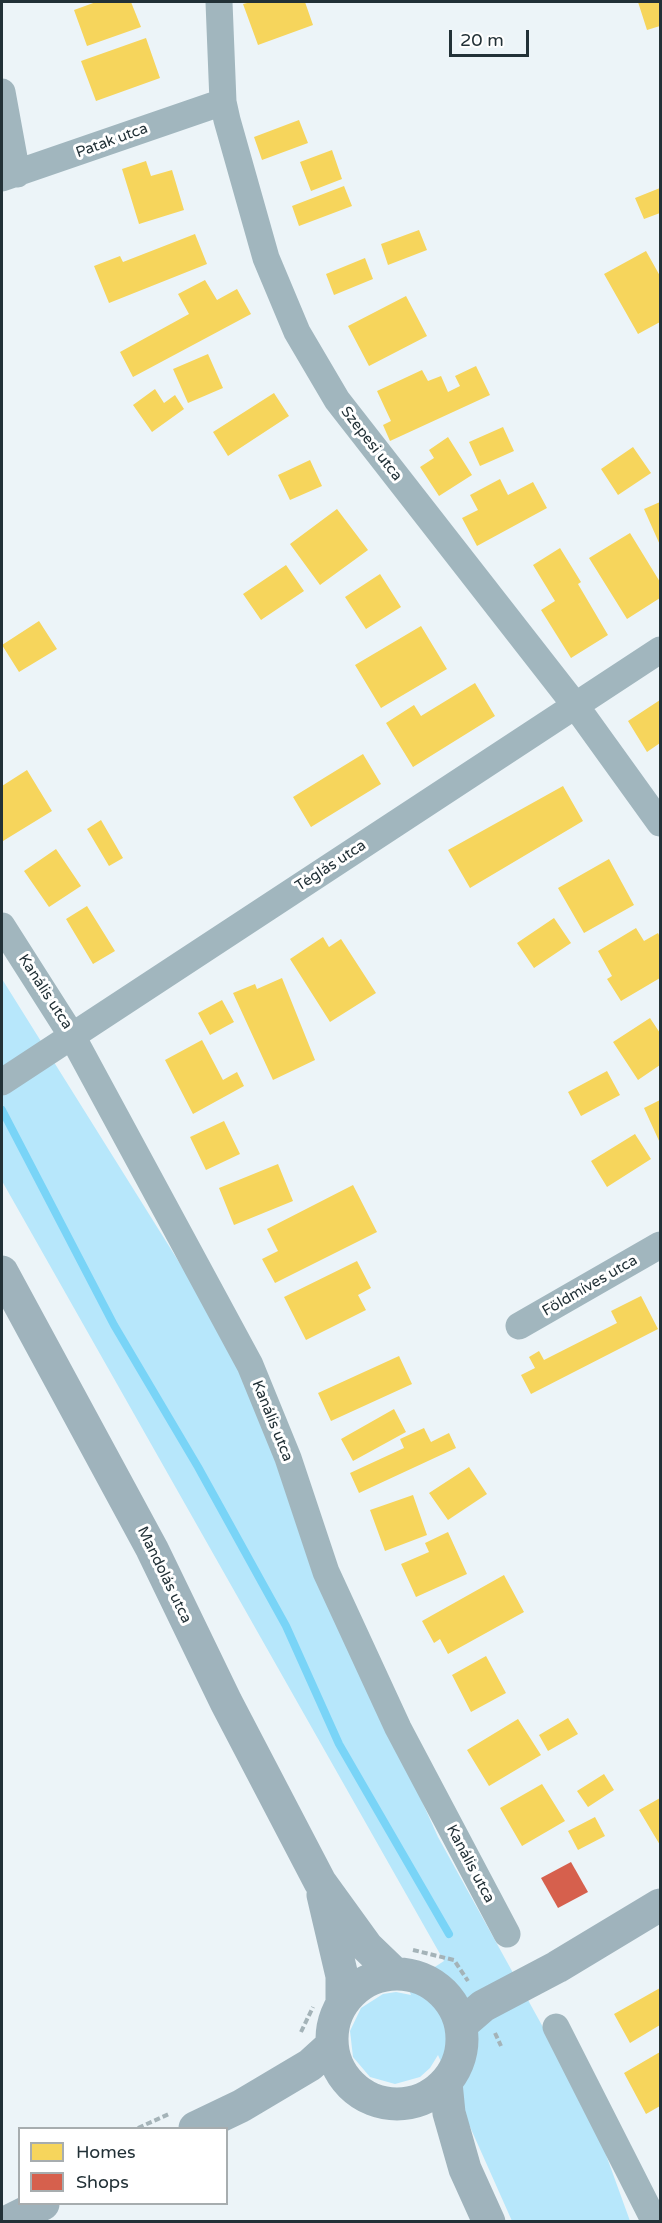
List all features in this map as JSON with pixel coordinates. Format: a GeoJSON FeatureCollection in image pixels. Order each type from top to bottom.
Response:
{"type":"FeatureCollection","features":[{"type":"Feature","properties":{"kind":"street","name":"Szepesi utca"},"geometry":{"type":"LineString","coordinates":[[219,2],[223,102],[266,258],[297,332],[337,400],[575,705],[660,823]]}},
{"type":"Feature","properties":{"kind":"street"},"geometry":{"type":"LineString","coordinates":[[2,92],[9,176]]}},
{"type":"Feature","properties":{"kind":"street","name":"Patak utca"},"geometry":{"type":"LineString","coordinates":[[9,176],[223,102]]}},
{"type":"Feature","properties":{"kind":"street","name":"Téglás utca"},"geometry":{"type":"LineString","coordinates":[[2,1082],[660,650]]}},
{"type":"Feature","properties":{"kind":"street","name":"Kanális utca"},"geometry":{"type":"LineString","coordinates":[[2,926],[72,1036],[250,1365],[288,1458],[326,1572],[398,1728],[507,1934]]}},
{"type":"Feature","properties":{"kind":"street","name":"Földmíves utca"},"geometry":{"type":"LineString","coordinates":[[519,1326],[660,1245]]}},
{"type":"Feature","properties":{"kind":"street","name":"Mandolás utca"},"geometry":{"type":"LineString","coordinates":[[2,1272],[152,1549],[226,1702],[320,1881],[367,1947],[394,1973]]}},
{"type":"Feature","properties":{"kind":"street","name":"Mandolás utca"},"geometry":{"type":"LineString","coordinates":[[320,1881],[342,1976],[342,2003]]}},
{"type":"Feature","properties":{"kind":"street"},"geometry":{"type":"LineString","coordinates":[[461,2025],[483,2006],[557,1967],[660,1905]]}},
{"type":"Feature","properties":{"kind":"street"},"geometry":{"type":"LineString","coordinates":[[433,1984],[451,2002],[461,2025],[462,2045],[457,2065],[446,2083],[424,2098],[398,2104],[373,2100],[350,2085],[338,2067],[332,2045],[333,2024],[342,2003],[364,1982],[394,1973],[407,1974],[433,1984],[473,1988],[557,1967]]}},
{"type":"Feature","properties":{"kind":"street"},"geometry":{"type":"LineString","coordinates":[[556,2027],[655,2222]]}},
{"type":"Feature","properties":{"kind":"street"},"geometry":{"type":"LineString","coordinates":[[197,2127],[241,2106],[310,2065],[332,2045]]}},
{"type":"Feature","properties":{"kind":"street"},"geometry":{"type":"LineString","coordinates":[[446,2083],[449,2113],[465,2169],[489,2222]]}},
{"type":"Feature","properties":{"kind":"street"},"geometry":{"type":"LineString","coordinates":[[241,2106],[321,2086],[350,2085]]}},
{"type":"Feature","properties":{"kind":"street"},"geometry":{"type":"LineString","coordinates":[[398,2104],[424,2122],[465,2169]]}},
{"type":"Feature","properties":{"kind":"street"},"geometry":{"type":"LineString","coordinates":[[7,2222],[41,2205]]}},
{"type":"Feature","properties":{"kind":"shaded area"},"geometry":{"type":"Polygon","coordinates":[[[2,979],[249,1374],[298,1526],[438,1837],[592,2116],[630,2221],[512,2221],[438,2055],[430,2068],[420,2077],[395,2084],[370,2077],[353,2057],[350,2031],[361,2008],[383,1994],[396,1992],[411,1995],[407,1985],[444,1961],[2,1181],[2,979]]]}},
{"type":"Feature","properties":{"kind":"building: Homes"},"geometry":{"type":"Polygon","coordinates":[[[96,2],[131,2],[141,27],[87,46],[74,10],[96,2]]]}},
{"type":"Feature","properties":{"kind":"building: Homes"},"geometry":{"type":"Polygon","coordinates":[[[305,2],[313,25],[258,45],[243,4],[305,2]]]}},
{"type":"Feature","properties":{"kind":"building: Homes"},"geometry":{"type":"Polygon","coordinates":[[[638,2],[660,2],[660,26],[647,30],[638,2]]]}},
{"type":"Feature","properties":{"kind":"building: Homes"},"geometry":{"type":"Polygon","coordinates":[[[146,38],[160,78],[96,101],[81,61],[146,38]]]}},
{"type":"Feature","properties":{"kind":"building: Homes"},"geometry":{"type":"Polygon","coordinates":[[[299,120],[308,143],[262,160],[254,137],[299,120]]]}},
{"type":"Feature","properties":{"kind":"building: Homes"},"geometry":{"type":"Polygon","coordinates":[[[332,150],[342,179],[311,191],[300,162],[332,150]]]}},
{"type":"Feature","properties":{"kind":"building: Homes"},"geometry":{"type":"Polygon","coordinates":[[[146,161],[151,176],[172,170],[184,210],[139,224],[122,169],[146,161]]]}},
{"type":"Feature","properties":{"kind":"building: Homes"},"geometry":{"type":"Polygon","coordinates":[[[344,186],[352,206],[299,226],[292,206],[344,186]]]}},
{"type":"Feature","properties":{"kind":"building: Homes"},"geometry":{"type":"Polygon","coordinates":[[[660,188],[660,213],[644,219],[635,198],[660,188]]]}},
{"type":"Feature","properties":{"kind":"building: Homes"},"geometry":{"type":"Polygon","coordinates":[[[419,230],[427,250],[388,265],[381,244],[419,230]]]}},
{"type":"Feature","properties":{"kind":"building: Homes"},"geometry":{"type":"Polygon","coordinates":[[[195,234],[207,264],[109,303],[94,266],[120,256],[123,262],[195,234]]]}},
{"type":"Feature","properties":{"kind":"building: Homes"},"geometry":{"type":"Polygon","coordinates":[[[646,251],[660,276],[660,322],[638,334],[604,274],[646,251]]]}},
{"type":"Feature","properties":{"kind":"building: Homes"},"geometry":{"type":"Polygon","coordinates":[[[365,258],[373,279],[334,295],[326,274],[365,258]]]}},
{"type":"Feature","properties":{"kind":"building: Homes"},"geometry":{"type":"Polygon","coordinates":[[[205,280],[217,300],[237,289],[251,314],[133,377],[120,352],[189,314],[178,294],[205,280]]]}},
{"type":"Feature","properties":{"kind":"building: Homes"},"geometry":{"type":"Polygon","coordinates":[[[406,296],[427,336],[369,366],[348,326],[406,296]]]}},
{"type":"Feature","properties":{"kind":"building: Homes"},"geometry":{"type":"Polygon","coordinates":[[[208,354],[223,388],[188,403],[173,369],[208,354]]]}},
{"type":"Feature","properties":{"kind":"building: Homes"},"geometry":{"type":"Polygon","coordinates":[[[476,366],[490,395],[390,441],[383,425],[391,421],[377,391],[422,370],[428,381],[441,376],[448,392],[460,386],[455,376],[476,366]]]}},
{"type":"Feature","properties":{"kind":"building: Homes"},"geometry":{"type":"Polygon","coordinates":[[[155,389],[164,403],[175,395],[184,409],[152,432],[133,405],[155,389]]]}},
{"type":"Feature","properties":{"kind":"building: Homes"},"geometry":{"type":"Polygon","coordinates":[[[274,393],[289,416],[228,456],[213,432],[274,393]]]}},
{"type":"Feature","properties":{"kind":"building: Homes"},"geometry":{"type":"Polygon","coordinates":[[[503,427],[514,451],[480,466],[469,442],[503,427]]]}},
{"type":"Feature","properties":{"kind":"building: Homes"},"geometry":{"type":"Polygon","coordinates":[[[448,437],[472,475],[439,496],[420,467],[434,458],[429,450],[448,437]]]}},
{"type":"Feature","properties":{"kind":"building: Homes"},"geometry":{"type":"Polygon","coordinates":[[[633,447],[651,473],[618,495],[601,469],[633,447]]]}},
{"type":"Feature","properties":{"kind":"building: Homes"},"geometry":{"type":"Polygon","coordinates":[[[310,460],[322,486],[290,500],[278,475],[310,460]]]}},
{"type":"Feature","properties":{"kind":"building: Homes"},"geometry":{"type":"Polygon","coordinates":[[[500,479],[508,495],[533,482],[547,508],[477,546],[462,518],[478,510],[470,495],[500,479]]]}},
{"type":"Feature","properties":{"kind":"building: Homes"},"geometry":{"type":"Polygon","coordinates":[[[660,502],[660,545],[644,509],[660,502]]]}},
{"type":"Feature","properties":{"kind":"building: Homes"},"geometry":{"type":"Polygon","coordinates":[[[337,509],[368,550],[320,585],[290,544],[337,509]]]}},
{"type":"Feature","properties":{"kind":"building: Homes"},"geometry":{"type":"Polygon","coordinates":[[[630,533],[660,582],[660,598],[627,619],[589,558],[630,533]]]}},
{"type":"Feature","properties":{"kind":"building: Homes"},"geometry":{"type":"Polygon","coordinates":[[[560,548],[581,582],[578,584],[608,635],[571,658],[541,610],[555,601],[533,565],[560,548]]]}},
{"type":"Feature","properties":{"kind":"building: Homes"},"geometry":{"type":"Polygon","coordinates":[[[286,565],[304,591],[261,620],[243,594],[286,565]]]}},
{"type":"Feature","properties":{"kind":"building: Homes"},"geometry":{"type":"Polygon","coordinates":[[[380,574],[401,607],[366,629],[345,597],[380,574]]]}},
{"type":"Feature","properties":{"kind":"building: Homes"},"geometry":{"type":"Polygon","coordinates":[[[39,621],[57,649],[19,672],[2,645],[39,621]]]}},
{"type":"Feature","properties":{"kind":"building: Homes"},"geometry":{"type":"Polygon","coordinates":[[[421,626],[447,669],[381,708],[355,665],[421,626]]]}},
{"type":"Feature","properties":{"kind":"building: Homes"},"geometry":{"type":"Polygon","coordinates":[[[475,683],[495,716],[413,767],[386,723],[414,705],[421,716],[475,683]]]}},
{"type":"Feature","properties":{"kind":"building: Homes"},"geometry":{"type":"Polygon","coordinates":[[[660,700],[660,743],[647,752],[628,721],[660,700]]]}},
{"type":"Feature","properties":{"kind":"building: Homes"},"geometry":{"type":"Polygon","coordinates":[[[363,754],[381,784],[311,827],[293,797],[363,754]]]}},
{"type":"Feature","properties":{"kind":"building: Homes"},"geometry":{"type":"Polygon","coordinates":[[[27,770],[52,811],[3,841],[2,786],[27,770]]]}},
{"type":"Feature","properties":{"kind":"building: Homes"},"geometry":{"type":"Polygon","coordinates":[[[563,786],[583,821],[470,888],[448,850],[563,786]]]}},
{"type":"Feature","properties":{"kind":"building: Homes"},"geometry":{"type":"Polygon","coordinates":[[[101,820],[123,858],[109,866],[87,829],[101,820]]]}},
{"type":"Feature","properties":{"kind":"building: Homes"},"geometry":{"type":"Polygon","coordinates":[[[56,849],[81,886],[49,907],[24,871],[56,849]]]}},
{"type":"Feature","properties":{"kind":"building: Homes"},"geometry":{"type":"Polygon","coordinates":[[[609,859],[634,905],[584,933],[558,888],[609,859]]]}},
{"type":"Feature","properties":{"kind":"building: Homes"},"geometry":{"type":"Polygon","coordinates":[[[87,906],[115,951],[93,964],[66,919],[87,906]]]}},
{"type":"Feature","properties":{"kind":"building: Homes"},"geometry":{"type":"Polygon","coordinates":[[[554,918],[571,943],[534,968],[517,943],[554,918]]]}},
{"type":"Feature","properties":{"kind":"building: Homes"},"geometry":{"type":"Polygon","coordinates":[[[636,928],[644,941],[658,933],[660,937],[660,978],[621,1001],[607,979],[612,976],[598,951],[636,928]]]}},
{"type":"Feature","properties":{"kind":"building: Homes"},"geometry":{"type":"Polygon","coordinates":[[[323,937],[329,947],[341,939],[376,993],[330,1022],[290,959],[323,937]]]}},
{"type":"Feature","properties":{"kind":"building: Homes"},"geometry":{"type":"Polygon","coordinates":[[[282,978],[315,1060],[273,1080],[233,993],[255,984],[257,989],[282,978]]]}},
{"type":"Feature","properties":{"kind":"building: Homes"},"geometry":{"type":"Polygon","coordinates":[[[222,1000],[234,1022],[210,1035],[198,1013],[222,1000]]]}},
{"type":"Feature","properties":{"kind":"building: Homes"},"geometry":{"type":"Polygon","coordinates":[[[650,1018],[660,1033],[660,1065],[638,1080],[613,1042],[650,1018]]]}},
{"type":"Feature","properties":{"kind":"building: Homes"},"geometry":{"type":"Polygon","coordinates":[[[202,1040],[223,1080],[237,1072],[244,1086],[193,1114],[165,1060],[202,1040]]]}},
{"type":"Feature","properties":{"kind":"building: Homes"},"geometry":{"type":"Polygon","coordinates":[[[607,1071],[620,1095],[581,1116],[568,1092],[607,1071]]]}},
{"type":"Feature","properties":{"kind":"building: Homes"},"geometry":{"type":"Polygon","coordinates":[[[660,1100],[660,1143],[644,1108],[660,1100]]]}},
{"type":"Feature","properties":{"kind":"building: Homes"},"geometry":{"type":"Polygon","coordinates":[[[224,1121],[240,1154],[206,1170],[190,1137],[224,1121]]]}},
{"type":"Feature","properties":{"kind":"building: Homes"},"geometry":{"type":"Polygon","coordinates":[[[635,1134],[651,1159],[607,1187],[591,1161],[635,1134]]]}},
{"type":"Feature","properties":{"kind":"building: Homes"},"geometry":{"type":"Polygon","coordinates":[[[278,1164],[293,1201],[234,1225],[219,1188],[278,1164]]]}},
{"type":"Feature","properties":{"kind":"building: Homes"},"geometry":{"type":"Polygon","coordinates":[[[353,1185],[377,1232],[275,1283],[262,1259],[278,1251],[267,1229],[353,1185]]]}},
{"type":"Feature","properties":{"kind":"building: Homes"},"geometry":{"type":"Polygon","coordinates":[[[357,1261],[371,1288],[358,1295],[366,1310],[306,1340],[284,1297],[357,1261]]]}},
{"type":"Feature","properties":{"kind":"building: Homes"},"geometry":{"type":"Polygon","coordinates":[[[641,1296],[658,1329],[531,1394],[521,1375],[535,1368],[529,1357],[539,1351],[544,1360],[617,1323],[611,1311],[641,1296]]]}},
{"type":"Feature","properties":{"kind":"building: Homes"},"geometry":{"type":"Polygon","coordinates":[[[399,1356],[412,1384],[331,1421],[318,1393],[399,1356]]]}},
{"type":"Feature","properties":{"kind":"building: Homes"},"geometry":{"type":"Polygon","coordinates":[[[394,1409],[406,1432],[353,1461],[341,1439],[394,1409]]]}},
{"type":"Feature","properties":{"kind":"building: Homes"},"geometry":{"type":"Polygon","coordinates":[[[424,1428],[431,1442],[449,1433],[456,1448],[359,1493],[350,1473],[404,1448],[400,1439],[424,1428]]]}},
{"type":"Feature","properties":{"kind":"building: Homes"},"geometry":{"type":"Polygon","coordinates":[[[469,1467],[487,1494],[448,1520],[429,1493],[469,1467]]]}},
{"type":"Feature","properties":{"kind":"building: Homes"},"geometry":{"type":"Polygon","coordinates":[[[413,1495],[427,1535],[385,1551],[370,1510],[413,1495]]]}},
{"type":"Feature","properties":{"kind":"building: Homes"},"geometry":{"type":"Polygon","coordinates":[[[448,1532],[467,1574],[416,1597],[401,1564],[429,1552],[425,1543],[448,1532]]]}},
{"type":"Feature","properties":{"kind":"building: Homes"},"geometry":{"type":"Polygon","coordinates":[[[504,1575],[524,1612],[448,1654],[440,1639],[434,1643],[422,1621],[504,1575]]]}},
{"type":"Feature","properties":{"kind":"building: Homes"},"geometry":{"type":"Polygon","coordinates":[[[486,1656],[506,1693],[471,1712],[452,1675],[486,1656]]]}},
{"type":"Feature","properties":{"kind":"building: Homes"},"geometry":{"type":"Polygon","coordinates":[[[568,1718],[578,1734],[548,1751],[539,1735],[568,1718]]]}},
{"type":"Feature","properties":{"kind":"building: Homes"},"geometry":{"type":"Polygon","coordinates":[[[518,1719],[541,1755],[489,1786],[467,1750],[518,1719]]]}},
{"type":"Feature","properties":{"kind":"building: Homes"},"geometry":{"type":"Polygon","coordinates":[[[604,1774],[614,1790],[588,1807],[577,1791],[604,1774]]]}},
{"type":"Feature","properties":{"kind":"building: Homes"},"geometry":{"type":"Polygon","coordinates":[[[542,1784],[565,1821],[522,1846],[500,1808],[542,1784]]]}},
{"type":"Feature","properties":{"kind":"building: Homes"},"geometry":{"type":"Polygon","coordinates":[[[660,1798],[660,1845],[639,1810],[660,1798]]]}},
{"type":"Feature","properties":{"kind":"building: Homes"},"geometry":{"type":"Polygon","coordinates":[[[595,1817],[605,1836],[578,1850],[568,1831],[595,1817]]]}},
{"type":"Feature","properties":{"kind":"building: Homes"},"geometry":{"type":"Polygon","coordinates":[[[660,1988],[660,2025],[630,2043],[614,2014],[660,1988]]]}},
{"type":"Feature","properties":{"kind":"building: Homes"},"geometry":{"type":"Polygon","coordinates":[[[660,2052],[660,2106],[646,2114],[624,2073],[660,2052]]]}},
{"type":"Feature","properties":{"kind":"building: Shops"},"geometry":{"type":"Polygon","coordinates":[[[571,1862],[588,1892],[558,1908],[541,1878],[571,1862]]]}},
{"type":"Feature","properties":{"kind":"waterway"},"geometry":{"type":"LineString","coordinates":[[2,1110],[114,1325],[198,1467],[286,1626],[339,1744],[449,1934]]}}]}
